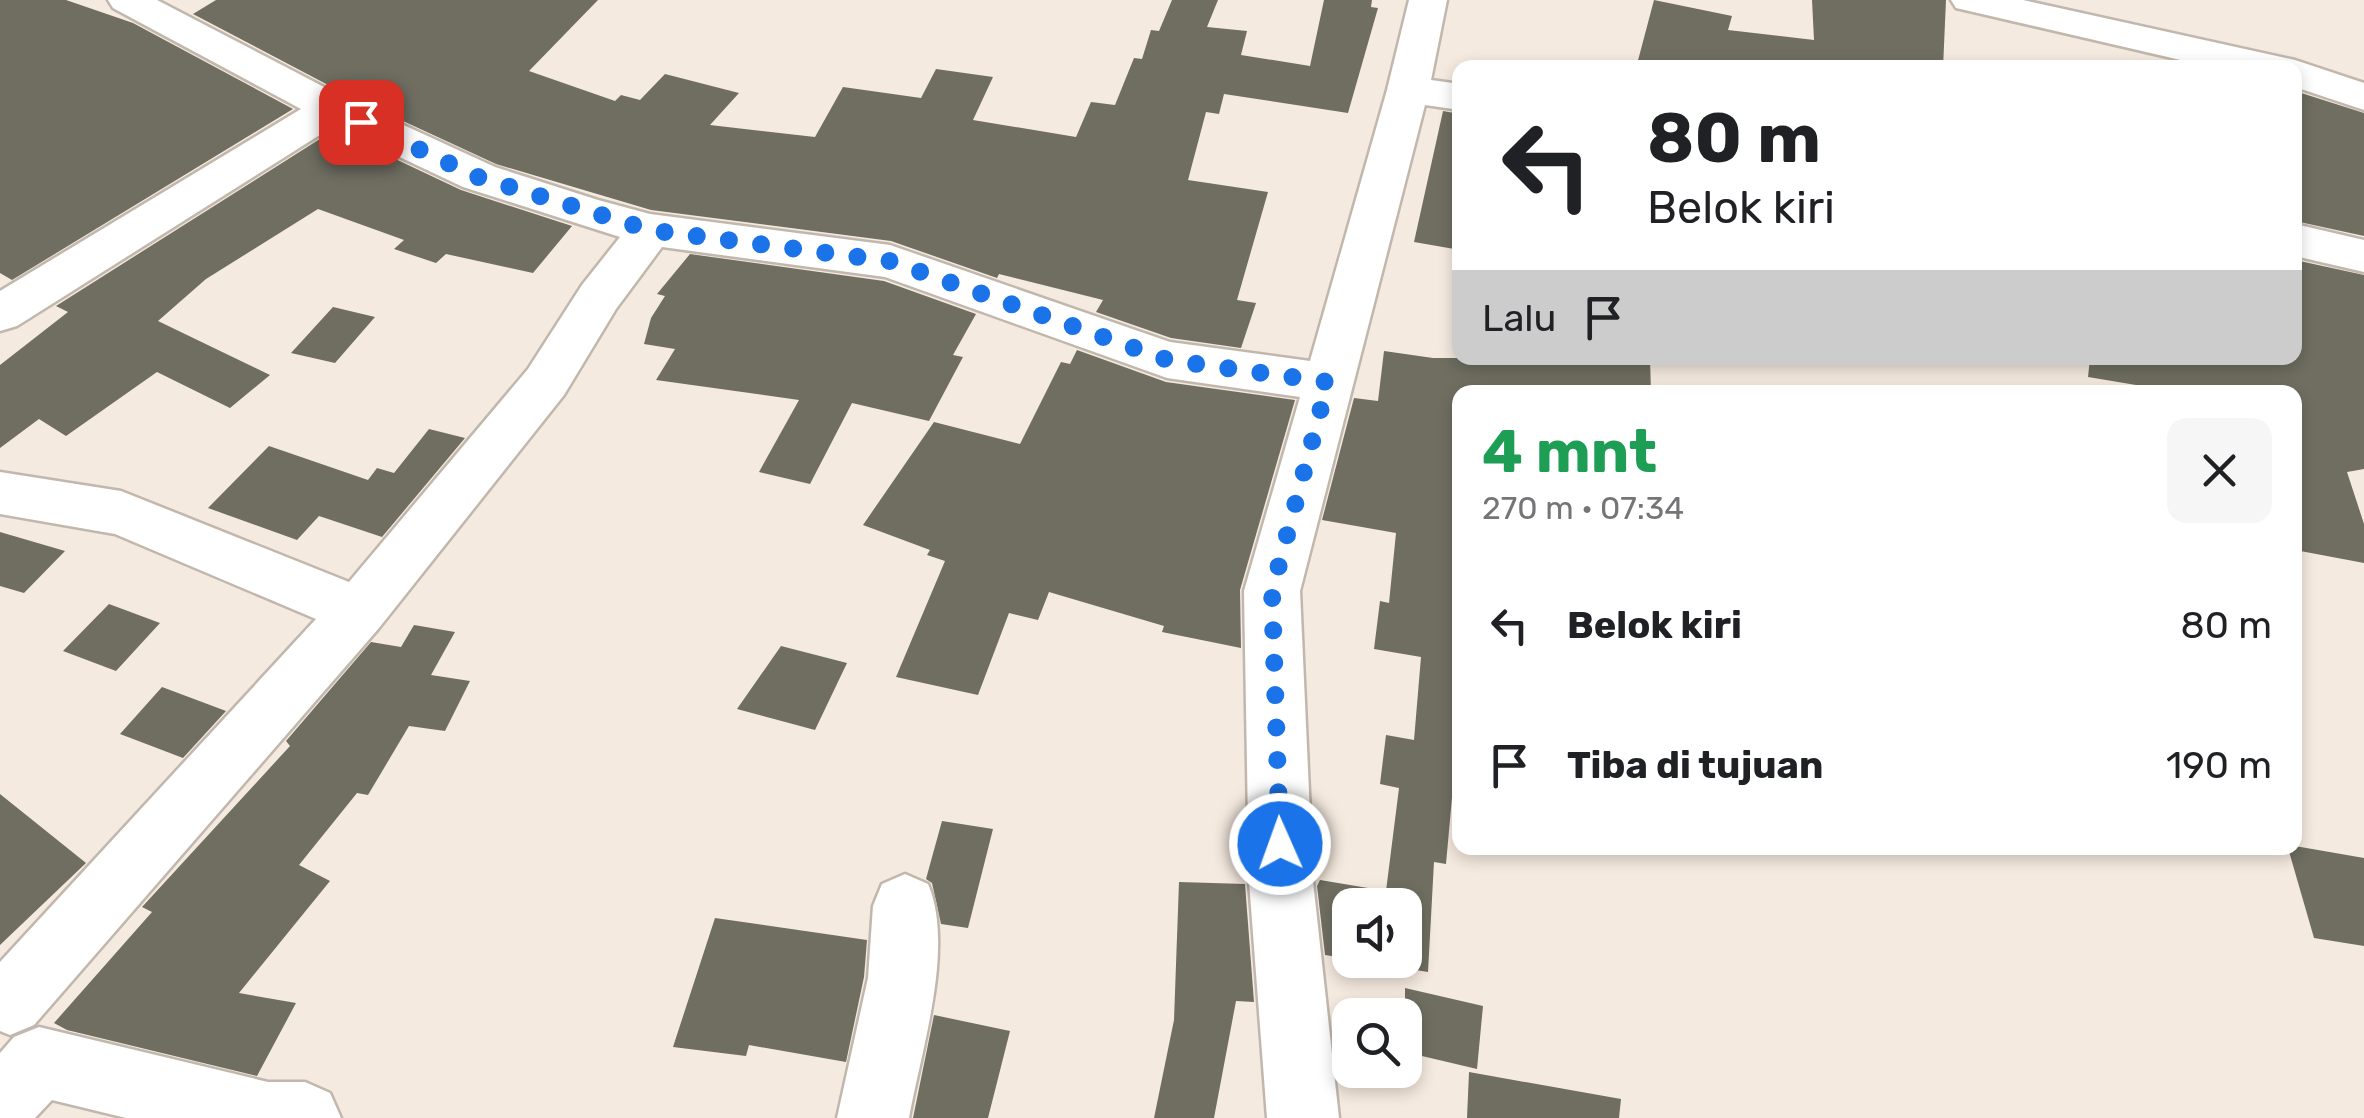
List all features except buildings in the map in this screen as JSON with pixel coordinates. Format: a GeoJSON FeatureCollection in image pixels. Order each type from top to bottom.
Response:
{"type":"FeatureCollection","features":[{"type":"Feature","properties":{"kind":"street"},"geometry":{"type":"LineString","coordinates":[[1303,1118],[1281,881],[1272,591],[1328,382],[1434,94],[1428,0]]}},
{"type":"Feature","properties":{"kind":"street"},"geometry":{"type":"LineString","coordinates":[[1970,0],[2236,60]]}},
{"type":"Feature","properties":{"kind":"street"},"geometry":{"type":"LineString","coordinates":[[139,2],[332,108],[478,177],[650,230],[890,261],[1168,360],[1328,382]]}},
{"type":"Feature","properties":{"kind":"street"},"geometry":{"type":"LineString","coordinates":[[2302,75],[2364,97]]}},
{"type":"Feature","properties":{"kind":"street"},"geometry":{"type":"LineString","coordinates":[[0,314],[332,108]]}},
{"type":"Feature","properties":{"kind":"street"},"geometry":{"type":"LineString","coordinates":[[305,1118],[268,1117],[20,1083],[5,996],[359,611],[546,382],[599,297],[650,230]]}},
{"type":"Feature","properties":{"kind":"street"},"geometry":{"type":"LineString","coordinates":[[2302,242],[2364,256]]}},
{"type":"Feature","properties":{"kind":"street"},"geometry":{"type":"LineString","coordinates":[[0,492],[121,512],[359,611]]}},
{"type":"Feature","properties":{"kind":"street"},"geometry":{"type":"LineString","coordinates":[[874,1118],[902,978],[905,906]]}},
{"type":"Feature","properties":{"kind":"route"},"geometry":{"type":"LineString","coordinates":[[361,122],[478,177],[650,230],[890,261],[1072,329],[1168,360],[1328,382],[1272,591],[1280,844]]}}]}
